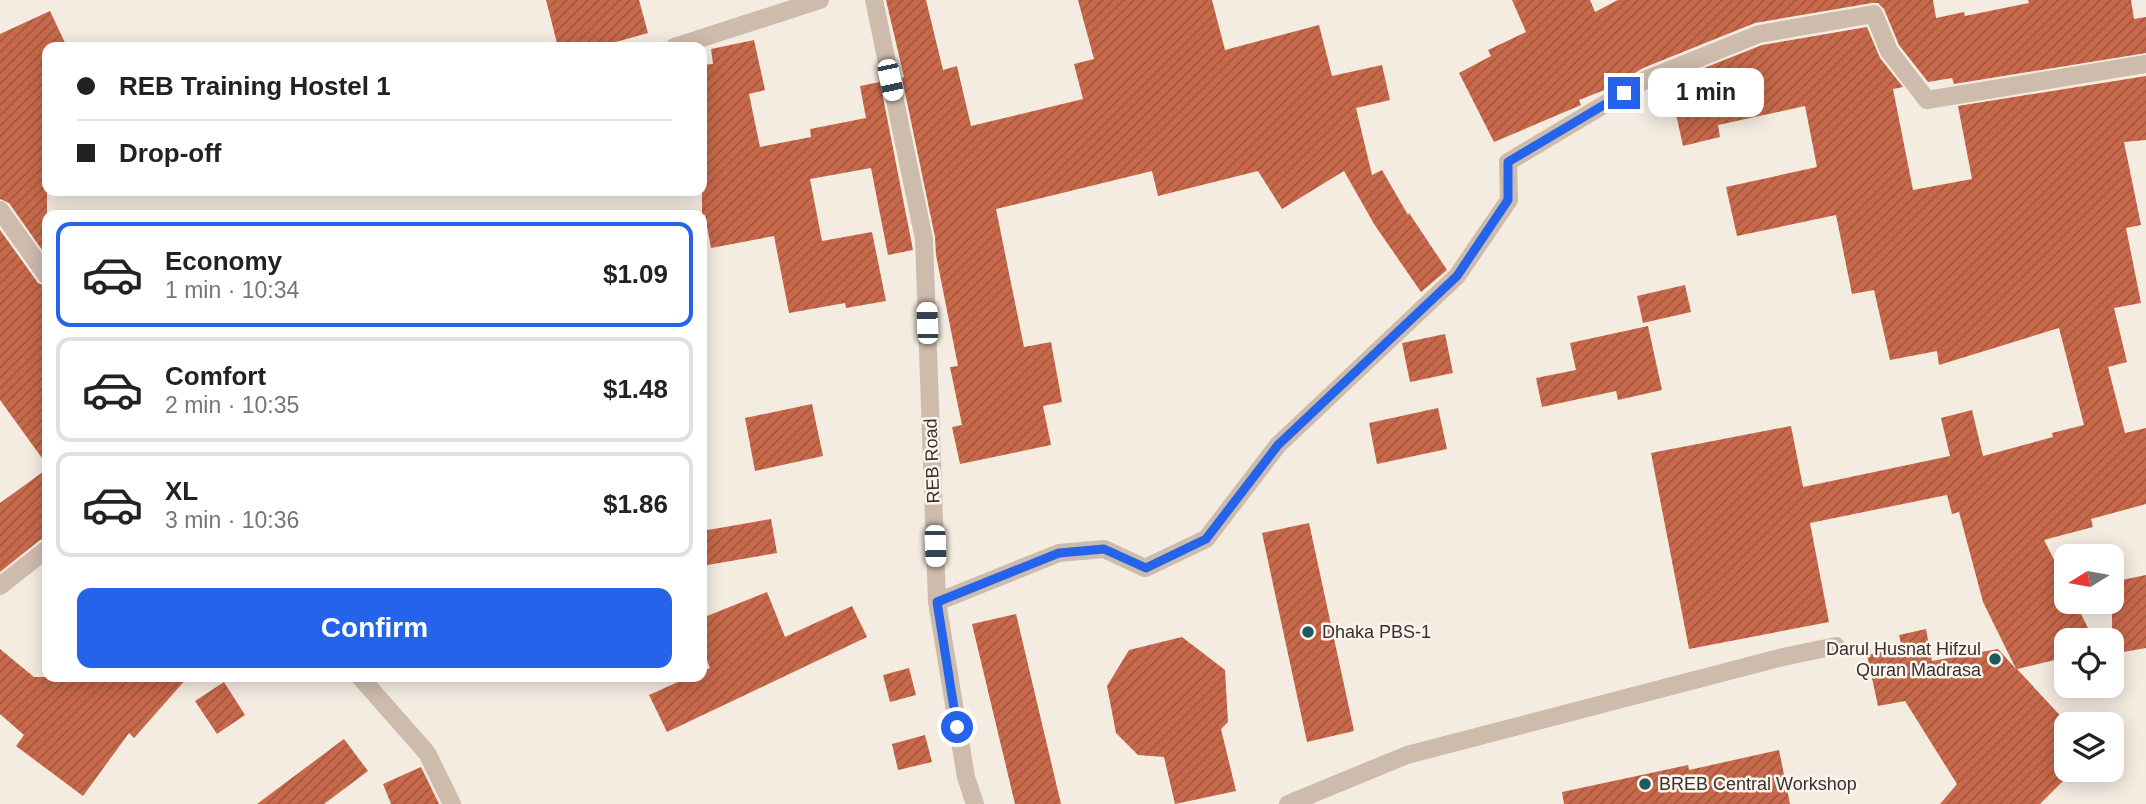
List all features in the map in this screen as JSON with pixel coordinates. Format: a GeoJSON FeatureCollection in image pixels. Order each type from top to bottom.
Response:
{"type":"FeatureCollection","features":[{"type":"Feature","properties":{"kind":"street"},"geometry":{"type":"LineString","coordinates":[[690,42],[820,0]]}},
{"type":"Feature","properties":{"kind":"street","name":"REB Road"},"geometry":{"type":"LineString","coordinates":[[874,0],[924,239],[937,602],[966,777],[975,804]]}},
{"type":"Feature","properties":{"kind":"street"},"geometry":{"type":"LineString","coordinates":[[937,602],[1059,553],[1104,549],[1146,568],[1206,539],[1278,445],[1457,276],[1508,200],[1508,162],[1647,79],[1759,34],[1874,14],[1889,51],[1927,100],[2146,64]]}},
{"type":"Feature","properties":{"kind":"street"},"geometry":{"type":"LineString","coordinates":[[0,209],[42,269]]}},
{"type":"Feature","properties":{"kind":"street"},"geometry":{"type":"LineString","coordinates":[[0,586],[42,554]]}},
{"type":"Feature","properties":{"kind":"street"},"geometry":{"type":"LineString","coordinates":[[1288,804],[1407,755],[1783,657],[1836,646]]}},
{"type":"Feature","properties":{"kind":"street"},"geometry":{"type":"LineString","coordinates":[[364,682],[427,752],[452,804]]}},
{"type":"Feature","properties":{"kind":"building"},"geometry":{"type":"Polygon","coordinates":[[[546,0],[639,0],[648,33],[616,42],[557,42],[546,0]]]}},
{"type":"Feature","properties":{"kind":"building"},"geometry":{"type":"Polygon","coordinates":[[[886,0],[926,0],[943,70],[957,66],[971,126],[1083,99],[1074,64],[1094,59],[1078,0],[1212,0],[1225,50],[1319,25],[1332,76],[1382,65],[1390,100],[1356,108],[1372,175],[1382,170],[1408,215],[1409,213],[1447,270],[1421,292],[1374,224],[1344,171],[1282,209],[1258,171],[1158,196],[1152,171],[996,209],[1024,347],[1051,342],[1062,402],[1043,406],[1051,445],[960,464],[952,427],[962,425],[950,367],[958,366],[902,78],[904,77],[886,0]]]}},
{"type":"Feature","properties":{"kind":"building"},"geometry":{"type":"Polygon","coordinates":[[[1512,0],[1590,0],[1595,12],[1618,0],[1933,0],[1936,18],[1964,12],[1965,16],[2029,3],[2028,0],[2131,0],[2134,19],[2146,17],[2146,53],[1954,84],[1952,78],[1928,82],[1899,45],[1884,9],[1878,3],[1872,3],[1755,23],[1643,68],[1612,87],[1579,100],[1581,105],[1494,142],[1459,73],[1491,56],[1488,50],[1526,32],[1512,0]]]}},
{"type":"Feature","properties":{"kind":"building"},"geometry":{"type":"Polygon","coordinates":[[[50,11],[65,42],[42,42],[42,196],[47,196],[47,210],[42,210],[42,250],[9,203],[0,199],[0,34],[50,11]]]}},
{"type":"Feature","properties":{"kind":"building"},"geometry":{"type":"Polygon","coordinates":[[[1867,27],[1880,58],[1903,87],[1893,89],[1913,190],[1972,179],[1958,106],[2146,76],[2146,140],[2124,142],[2141,225],[2126,228],[2141,303],[2114,308],[2127,362],[2108,367],[2125,433],[2146,428],[2146,504],[2091,519],[2093,527],[2044,540],[2054,560],[2054,614],[2081,614],[2088,628],[2054,628],[2054,660],[2017,669],[2057,712],[2054,712],[2054,782],[2062,782],[2040,804],[1940,804],[1957,784],[1905,701],[1878,706],[1867,655],[1902,648],[1899,635],[1926,629],[1932,661],[1998,649],[2016,669],[1983,602],[1959,512],[1952,514],[1947,495],[1810,523],[1829,622],[1689,649],[1651,453],[1791,426],[1803,487],[1950,456],[1941,418],[1972,410],[1983,456],[2053,437],[2052,433],[2084,425],[2059,328],[1939,365],[1937,351],[1890,360],[1874,290],[1852,294],[1836,215],[1737,236],[1726,187],[1817,167],[1805,106],[1718,125],[1720,137],[1683,146],[1669,82],[1762,45],[1867,27]]]}},
{"type":"Feature","properties":{"kind":"building"},"geometry":{"type":"Polygon","coordinates":[[[754,40],[765,90],[749,94],[760,147],[811,137],[810,129],[866,118],[860,86],[880,82],[913,250],[888,255],[871,168],[810,179],[822,241],[872,232],[886,301],[846,308],[845,303],[789,313],[774,236],[711,248],[707,210],[702,210],[702,196],[707,196],[707,65],[713,64],[711,49],[754,40]]]}},
{"type":"Feature","properties":{"kind":"building"},"geometry":{"type":"Polygon","coordinates":[[[0,230],[42,285],[42,458],[0,400],[0,230]]]}},
{"type":"Feature","properties":{"kind":"building"},"geometry":{"type":"Polygon","coordinates":[[[1685,285],[1691,312],[1643,323],[1637,296],[1685,285]]]}},
{"type":"Feature","properties":{"kind":"building"},"geometry":{"type":"Polygon","coordinates":[[[1648,326],[1662,390],[1618,400],[1616,391],[1542,407],[1536,378],[1576,370],[1570,343],[1648,326]]]}},
{"type":"Feature","properties":{"kind":"building"},"geometry":{"type":"Polygon","coordinates":[[[1445,334],[1453,373],[1410,382],[1402,343],[1445,334]]]}},
{"type":"Feature","properties":{"kind":"building"},"geometry":{"type":"Polygon","coordinates":[[[812,404],[823,456],[755,471],[745,418],[812,404]]]}},
{"type":"Feature","properties":{"kind":"building"},"geometry":{"type":"Polygon","coordinates":[[[1438,408],[1447,449],[1377,464],[1369,423],[1438,408]]]}},
{"type":"Feature","properties":{"kind":"building"},"geometry":{"type":"Polygon","coordinates":[[[42,473],[42,539],[0,572],[0,503],[42,473]]]}},
{"type":"Feature","properties":{"kind":"building"},"geometry":{"type":"Polygon","coordinates":[[[771,519],[777,553],[707,565],[707,530],[771,519]]]}},
{"type":"Feature","properties":{"kind":"building","name":"Dhaka PBS-1"},"geometry":{"type":"Polygon","coordinates":[[[1309,523],[1354,731],[1307,742],[1262,533],[1309,523]]]}},
{"type":"Feature","properties":{"kind":"building"},"geometry":{"type":"Polygon","coordinates":[[[2146,575],[2146,648],[2124,652],[2124,628],[2112,628],[2112,614],[2124,614],[2124,580],[2146,575]]]}},
{"type":"Feature","properties":{"kind":"building"},"geometry":{"type":"Polygon","coordinates":[[[767,592],[785,637],[852,606],[867,637],[667,732],[649,695],[678,682],[707,682],[707,670],[710,668],[707,660],[707,616],[767,592]]]}},
{"type":"Feature","properties":{"kind":"building"},"geometry":{"type":"Polygon","coordinates":[[[1016,614],[1061,804],[1015,804],[972,624],[1016,614]]]}},
{"type":"Feature","properties":{"kind":"building"},"geometry":{"type":"Polygon","coordinates":[[[1182,637],[1225,670],[1228,722],[1221,729],[1236,791],[1175,804],[1164,757],[1138,755],[1116,733],[1107,686],[1129,650],[1182,637]]]}},
{"type":"Feature","properties":{"kind":"building"},"geometry":{"type":"Polygon","coordinates":[[[0,649],[34,677],[42,677],[42,682],[184,682],[134,738],[129,733],[83,796],[16,746],[24,735],[0,714],[0,649]]]}},
{"type":"Feature","properties":{"kind":"building"},"geometry":{"type":"Polygon","coordinates":[[[909,668],[916,695],[890,702],[883,675],[909,668]]]}},
{"type":"Feature","properties":{"kind":"building"},"geometry":{"type":"Polygon","coordinates":[[[224,682],[245,715],[217,734],[195,701],[224,682]]]}},
{"type":"Feature","properties":{"kind":"building"},"geometry":{"type":"Polygon","coordinates":[[[925,735],[932,762],[898,770],[892,744],[925,735]]]}},
{"type":"Feature","properties":{"kind":"building"},"geometry":{"type":"Polygon","coordinates":[[[344,739],[368,771],[324,804],[257,804],[344,739]]]}},
{"type":"Feature","properties":{"kind":"building"},"geometry":{"type":"Polygon","coordinates":[[[1779,750],[1790,804],[1564,804],[1562,792],[1688,765],[1689,770],[1779,750]]]}},
{"type":"Feature","properties":{"kind":"building"},"geometry":{"type":"Polygon","coordinates":[[[421,767],[439,804],[391,804],[383,784],[421,767]]]}},
{"type":"Feature","properties":{"kind":"place","name":"Dhaka PBS-1"},"geometry":{"type":"Point","coordinates":[1308,632]}},
{"type":"Feature","properties":{"kind":"place","name":"Darul Husnat Hifzul Quran Madrasa"},"geometry":{"type":"Point","coordinates":[1995,659]}},
{"type":"Feature","properties":{"kind":"place","name":"BREB Central Workshop"},"geometry":{"type":"Point","coordinates":[1645,784]}},
{"type":"Feature","properties":{"kind":"route"},"geometry":{"type":"LineString","coordinates":[[957,727],[937,602],[1059,553],[1104,549],[1146,568],[1206,539],[1278,445],[1457,276],[1508,200],[1508,162],[1624,93]]}}]}
